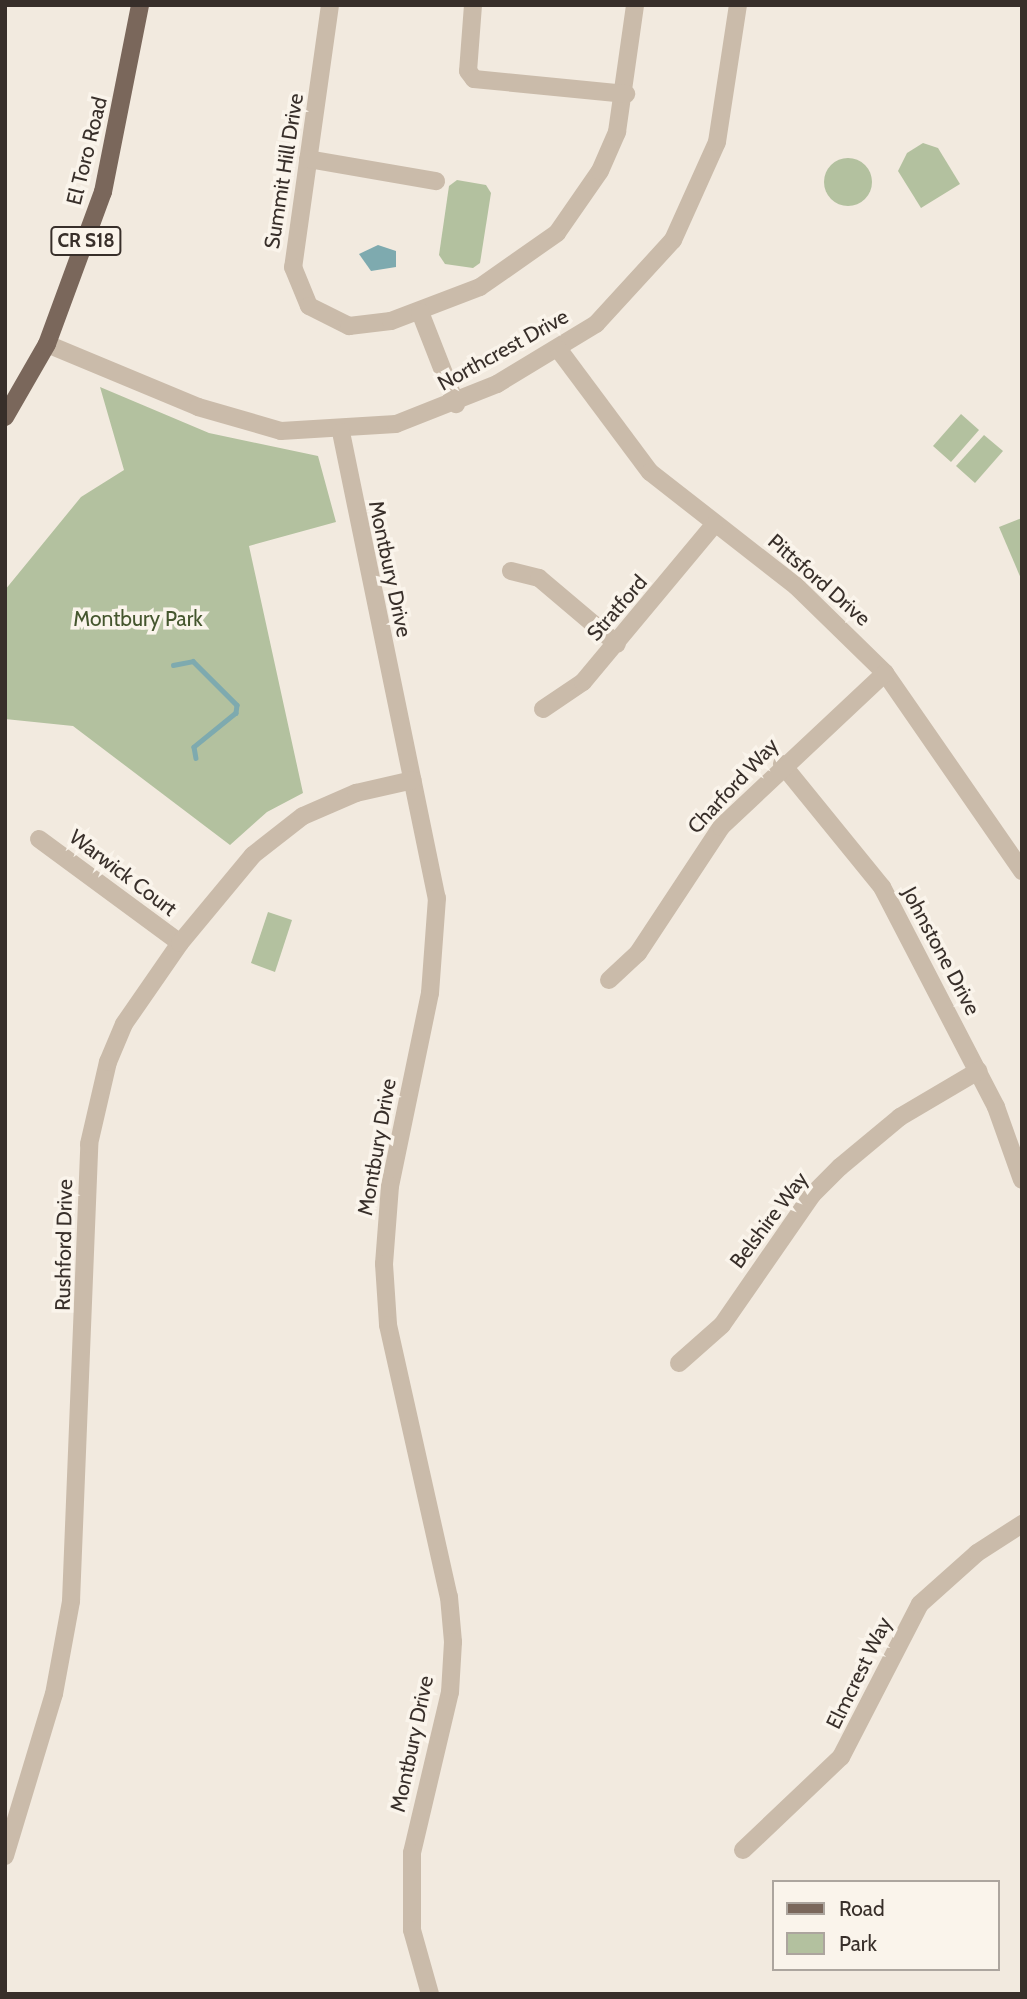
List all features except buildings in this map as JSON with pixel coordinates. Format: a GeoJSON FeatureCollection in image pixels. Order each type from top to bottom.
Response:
{"type":"FeatureCollection","features":[{"type":"Feature","properties":{"kind":"main road","name":"El Toro Road"},"geometry":{"type":"LineString","coordinates":[[5,416],[47,344],[103,192],[139,5]]}},
{"type":"Feature","properties":{"kind":"street","name":"Summit Hill Drive"},"geometry":{"type":"LineString","coordinates":[[330,5],[293,255],[303,299],[349,326],[420,312],[500,277],[557,233],[600,171],[626,94],[635,5]]}},
{"type":"Feature","properties":{"kind":"street"},"geometry":{"type":"LineString","coordinates":[[473,5],[468,71],[474,79],[626,94]]}},
{"type":"Feature","properties":{"kind":"street","name":"Northcrest Drive"},"geometry":{"type":"LineString","coordinates":[[47,344],[248,424],[341,432],[396,424],[456,404],[559,349],[653,268],[692,205],[717,142],[738,5]]}},
{"type":"Feature","properties":{"kind":"street"},"geometry":{"type":"LineString","coordinates":[[308,159],[436,181]]}},
{"type":"Feature","properties":{"kind":"street"},"geometry":{"type":"LineString","coordinates":[[420,312],[456,404]]}},
{"type":"Feature","properties":{"kind":"street","name":"Pittsford Drive"},"geometry":{"type":"LineString","coordinates":[[559,349],[621,439],[714,525],[796,586],[885,673],[1022,871]]}},
{"type":"Feature","properties":{"kind":"street","name":"Montbury Drive"},"geometry":{"type":"LineString","coordinates":[[341,432],[433,868],[437,925],[430,993],[390,1186],[384,1295],[449,1597],[453,1642],[450,1692],[412,1853],[412,1930],[430,1994]]}},
{"type":"Feature","properties":{"kind":"street","name":"Stratford"},"geometry":{"type":"LineString","coordinates":[[543,709],[583,682],[714,525]]}},
{"type":"Feature","properties":{"kind":"street"},"geometry":{"type":"LineString","coordinates":[[511,570],[539,578],[617,644]]}},
{"type":"Feature","properties":{"kind":"street","name":"Charford Way"},"geometry":{"type":"LineString","coordinates":[[609,980],[638,953],[721,827],[782,764],[885,673]]}},
{"type":"Feature","properties":{"kind":"street","name":"Johnstone Drive"},"geometry":{"type":"LineString","coordinates":[[782,764],[882,887],[978,1071],[1022,1180]]}},
{"type":"Feature","properties":{"kind":"street","name":"Rushford Drive"},"geometry":{"type":"LineString","coordinates":[[5,1856],[54,1694],[76,1564],[89,1144],[108,1062],[124,1024],[180,943],[277,832],[356,793],[413,780]]}},
{"type":"Feature","properties":{"kind":"street","name":"Warwick Court"},"geometry":{"type":"LineString","coordinates":[[39,839],[180,943]]}},
{"type":"Feature","properties":{"kind":"street","name":"Belshire Way"},"geometry":{"type":"LineString","coordinates":[[679,1363],[722,1325],[813,1195],[840,1167],[900,1117],[978,1071]]}},
{"type":"Feature","properties":{"kind":"street","name":"Elmcrest Way"},"geometry":{"type":"LineString","coordinates":[[743,1850],[841,1757],[920,1604],[977,1553],[1022,1524]]}},
{"type":"Feature","properties":{"kind":"green space"},"geometry":{"type":"Polygon","coordinates":[[[923,143],[938,148],[960,184],[921,208],[898,171],[907,153],[923,143]]]}},
{"type":"Feature","properties":{"kind":"green space"},"geometry":{"type":"Polygon","coordinates":[[[848,158],[865,165],[872,182],[865,199],[848,206],[831,199],[824,182],[831,165],[848,158]]]}},
{"type":"Feature","properties":{"kind":"green space"},"geometry":{"type":"Polygon","coordinates":[[[457,180],[486,185],[491,193],[480,263],[473,268],[445,264],[439,255],[449,186],[457,180]]]}},
{"type":"Feature","properties":{"kind":"green space","name":"Montbury Park"},"geometry":{"type":"Polygon","coordinates":[[[100,387],[209,433],[318,456],[336,522],[249,546],[303,793],[267,812],[230,845],[73,726],[5,719],[5,590],[81,497],[124,470],[100,387]]]}},
{"type":"Feature","properties":{"kind":"green space"},"geometry":{"type":"Polygon","coordinates":[[[961,414],[979,430],[951,462],[933,446],[961,414]]]}},
{"type":"Feature","properties":{"kind":"green space"},"geometry":{"type":"Polygon","coordinates":[[[984,435],[1003,451],[975,483],[956,466],[984,435]]]}},
{"type":"Feature","properties":{"kind":"green space"},"geometry":{"type":"Polygon","coordinates":[[[1022,518],[1022,581],[999,527],[1022,518]]]}},
{"type":"Feature","properties":{"kind":"green space"},"geometry":{"type":"Polygon","coordinates":[[[268,912],[292,920],[275,972],[251,963],[268,912]]]}},
{"type":"Feature","properties":{"kind":"water"},"geometry":{"type":"Polygon","coordinates":[[[378,245],[396,251],[396,267],[371,271],[359,254],[378,245]]]}},
{"type":"Feature","properties":{"kind":"waterway"},"geometry":{"type":"LineString","coordinates":[[173,665],[193,661],[237,705],[236,713],[194,747],[196,758]]}}]}
